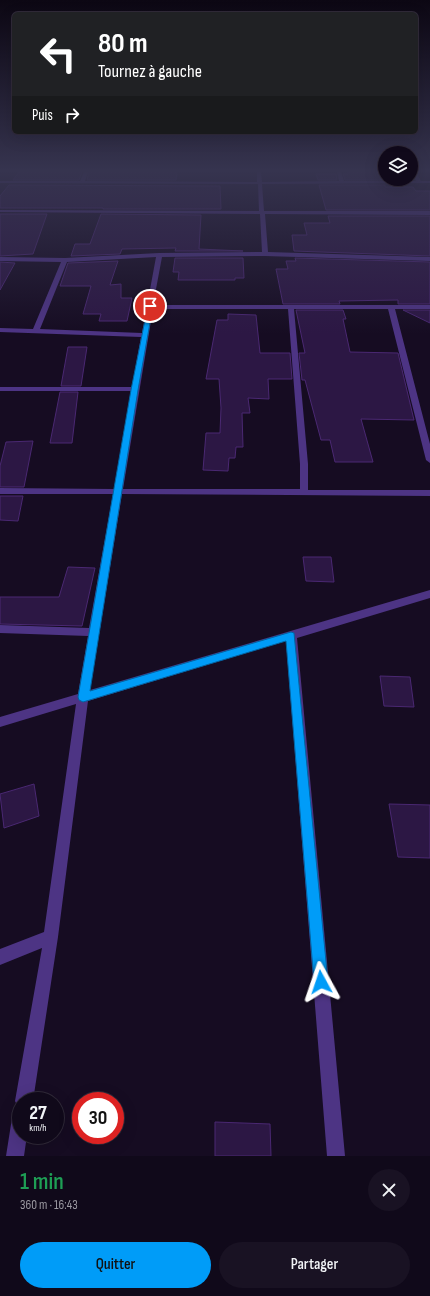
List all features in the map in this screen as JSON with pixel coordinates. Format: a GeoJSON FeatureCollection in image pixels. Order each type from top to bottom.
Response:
{"type":"FeatureCollection","features":[{"type":"Feature","properties":{"kind":"street"},"geometry":{"type":"LineString","coordinates":[[263,226],[265,254]]}},
{"type":"Feature","properties":{"kind":"street"},"geometry":{"type":"LineString","coordinates":[[0,259],[65,260],[159,255],[265,254],[430,259]]}},
{"type":"Feature","properties":{"kind":"street"},"geometry":{"type":"LineString","coordinates":[[25,1092],[51,937],[83,697],[134,390],[146,335],[159,255]]}},
{"type":"Feature","properties":{"kind":"street"},"geometry":{"type":"LineString","coordinates":[[36,331],[65,260]]}},
{"type":"Feature","properties":{"kind":"street"},"geometry":{"type":"LineString","coordinates":[[150,306],[430,308]]}},
{"type":"Feature","properties":{"kind":"street"},"geometry":{"type":"LineString","coordinates":[[291,307],[304,464],[304,492]]}},
{"type":"Feature","properties":{"kind":"street"},"geometry":{"type":"LineString","coordinates":[[391,307],[430,460]]}},
{"type":"Feature","properties":{"kind":"street"},"geometry":{"type":"LineString","coordinates":[[0,330],[146,335]]}},
{"type":"Feature","properties":{"kind":"street"},"geometry":{"type":"LineString","coordinates":[[0,389],[134,390]]}},
{"type":"Feature","properties":{"kind":"street"},"geometry":{"type":"LineString","coordinates":[[0,491],[430,493]]}},
{"type":"Feature","properties":{"kind":"street"},"geometry":{"type":"LineString","coordinates":[[0,722],[430,594]]}},
{"type":"Feature","properties":{"kind":"street"},"geometry":{"type":"LineString","coordinates":[[0,629],[94,632]]}},
{"type":"Feature","properties":{"kind":"street"},"geometry":{"type":"LineString","coordinates":[[291,636],[336,1156]]}},
{"type":"Feature","properties":{"kind":"street"},"geometry":{"type":"LineString","coordinates":[[0,957],[51,937]]}},
{"type":"Feature","properties":{"kind":"street"},"geometry":{"type":"LineString","coordinates":[[15,1156],[17,1144]]}},
{"type":"Feature","properties":{"kind":"building"},"geometry":{"type":"Polygon","coordinates":[[[0,226],[43,226],[33,254],[0,256],[0,226]]]}},
{"type":"Feature","properties":{"kind":"building"},"geometry":{"type":"Polygon","coordinates":[[[97,226],[200,226],[199,249],[243,251],[175,251],[176,248],[122,249],[120,254],[71,256],[75,244],[90,244],[97,226]]]}},
{"type":"Feature","properties":{"kind":"building"},"geometry":{"type":"Polygon","coordinates":[[[305,226],[430,226],[430,256],[294,251],[292,235],[307,235],[305,226]]]}},
{"type":"Feature","properties":{"kind":"building"},"geometry":{"type":"Polygon","coordinates":[[[175,258],[243,258],[244,278],[235,278],[235,280],[178,280],[179,272],[173,272],[175,258]]]}},
{"type":"Feature","properties":{"kind":"building"},"geometry":{"type":"Polygon","coordinates":[[[295,258],[430,262],[430,304],[398,304],[398,300],[339,301],[340,304],[283,304],[276,269],[288,269],[286,261],[296,261],[295,258]]]}},
{"type":"Feature","properties":{"kind":"building"},"geometry":{"type":"Polygon","coordinates":[[[118,261],[110,285],[121,284],[121,298],[132,298],[127,321],[99,321],[101,314],[83,314],[91,286],[60,286],[68,263],[118,261]]]}},
{"type":"Feature","properties":{"kind":"building"},"geometry":{"type":"Polygon","coordinates":[[[0,262],[15,263],[0,290],[0,262]]]}},
{"type":"Feature","properties":{"kind":"building"},"geometry":{"type":"Polygon","coordinates":[[[296,310],[343,310],[346,319],[343,319],[350,352],[398,353],[414,420],[361,419],[373,462],[335,462],[330,440],[321,440],[305,380],[302,380],[299,353],[305,353],[296,310]]]}},
{"type":"Feature","properties":{"kind":"building"},"geometry":{"type":"Polygon","coordinates":[[[403,310],[430,310],[430,323],[403,310]]]}},
{"type":"Feature","properties":{"kind":"building"},"geometry":{"type":"Polygon","coordinates":[[[228,314],[256,315],[260,353],[290,353],[292,379],[268,379],[269,399],[248,398],[250,413],[242,413],[243,447],[236,447],[235,458],[229,458],[228,471],[203,470],[206,433],[220,433],[221,408],[219,379],[206,379],[217,320],[228,320],[228,314]]]}},
{"type":"Feature","properties":{"kind":"building"},"geometry":{"type":"Polygon","coordinates":[[[68,347],[87,347],[81,386],[61,386],[68,347]]]}},
{"type":"Feature","properties":{"kind":"building"},"geometry":{"type":"Polygon","coordinates":[[[60,392],[78,392],[72,443],[50,443],[60,392]]]}},
{"type":"Feature","properties":{"kind":"building"},"geometry":{"type":"Polygon","coordinates":[[[33,441],[24,487],[0,487],[0,466],[6,442],[33,441]]]}},
{"type":"Feature","properties":{"kind":"building"},"geometry":{"type":"Polygon","coordinates":[[[0,496],[23,496],[18,521],[0,520],[0,496]]]}},
{"type":"Feature","properties":{"kind":"building"},"geometry":{"type":"Polygon","coordinates":[[[303,557],[331,557],[334,582],[306,581],[303,557]]]}},
{"type":"Feature","properties":{"kind":"building"},"geometry":{"type":"Polygon","coordinates":[[[68,567],[95,568],[82,626],[0,624],[0,597],[59,597],[68,567]]]}},
{"type":"Feature","properties":{"kind":"building"},"geometry":{"type":"Polygon","coordinates":[[[380,676],[410,677],[414,707],[384,706],[380,676]]]}},
{"type":"Feature","properties":{"kind":"building"},"geometry":{"type":"Polygon","coordinates":[[[34,784],[39,816],[4,828],[0,794],[34,784]]]}},
{"type":"Feature","properties":{"kind":"building"},"geometry":{"type":"Polygon","coordinates":[[[389,804],[430,805],[430,858],[398,857],[389,804]]]}},
{"type":"Feature","properties":{"kind":"building"},"geometry":{"type":"Polygon","coordinates":[[[215,1122],[270,1124],[271,1156],[215,1156],[215,1122]]]}},
{"type":"Feature","properties":{"kind":"route"},"geometry":{"type":"LineString","coordinates":[[150,306],[146,335],[134,390],[116,507],[83,697],[291,636],[321,982]]}}]}
